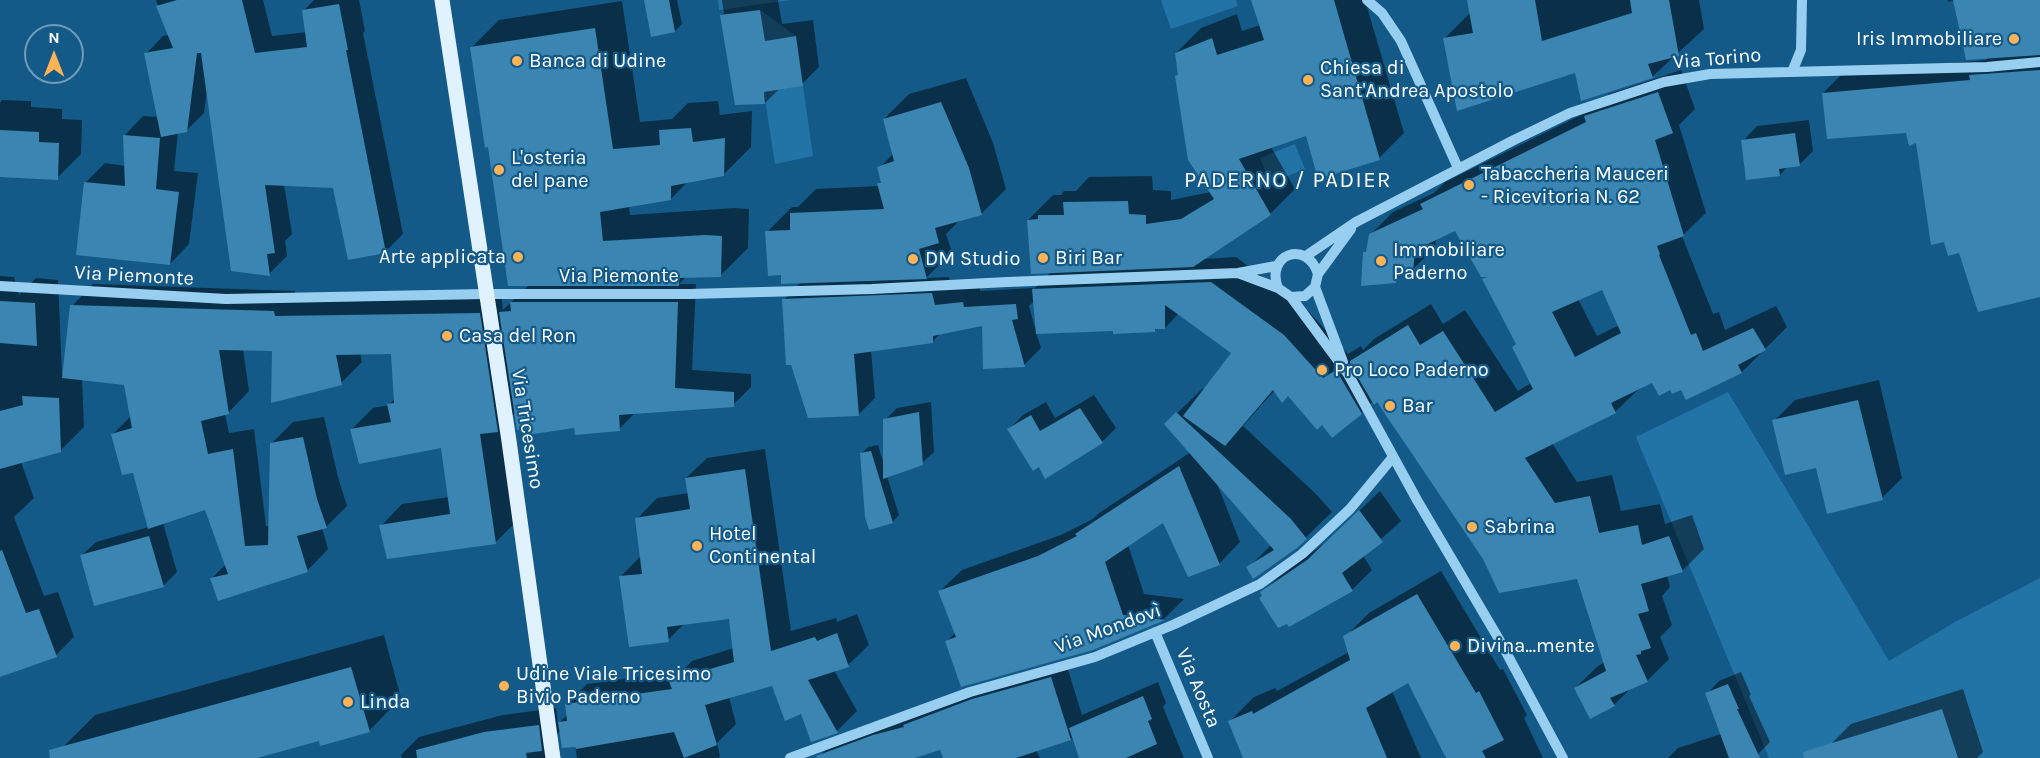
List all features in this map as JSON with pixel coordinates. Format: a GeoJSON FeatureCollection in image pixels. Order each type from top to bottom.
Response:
{"type":"FeatureCollection","features":[{"type":"Feature","properties":{"kind":"main road","name":"Via Tricesimo"},"geometry":{"type":"LineString","coordinates":[[442,0],[509,441],[553,758]]}},
{"type":"Feature","properties":{"kind":"street"},"geometry":{"type":"LineString","coordinates":[[1367,0],[1382,13],[1401,40],[1458,168]]}},
{"type":"Feature","properties":{"kind":"street"},"geometry":{"type":"LineString","coordinates":[[1792,72],[1801,50],[1802,0]]}},
{"type":"Feature","properties":{"kind":"street","name":"Via Torino"},"geometry":{"type":"LineString","coordinates":[[1306,256],[1356,222],[1458,168],[1570,113],[1664,82],[1710,74],[1987,67],[2040,62]]}},
{"type":"Feature","properties":{"kind":"street"},"geometry":{"type":"LineString","coordinates":[[1356,222],[1318,274],[1315,287],[1348,374],[1393,457],[1500,641],[1563,758]]}},
{"type":"Feature","properties":{"kind":"street"},"geometry":{"type":"LineString","coordinates":[[1278,288],[1274,278],[1276,266],[1284,257],[1294,253],[1306,256],[1314,263],[1318,274]]}},
{"type":"Feature","properties":{"kind":"street"},"geometry":{"type":"LineString","coordinates":[[1238,273],[1276,266]]}},
{"type":"Feature","properties":{"kind":"street","name":"Via Piemonte"},"geometry":{"type":"LineString","coordinates":[[0,286],[226,299],[861,290],[1238,273]]}},
{"type":"Feature","properties":{"kind":"street"},"geometry":{"type":"LineString","coordinates":[[1238,273],[1278,288],[1291,297],[1348,374]]}},
{"type":"Feature","properties":{"kind":"street"},"geometry":{"type":"LineString","coordinates":[[1291,297],[1305,296],[1315,287]]}},
{"type":"Feature","properties":{"kind":"street","name":"Via Mondovì"},"geometry":{"type":"LineString","coordinates":[[790,758],[970,692],[1095,657],[1260,584],[1302,554],[1350,509],[1393,457]]}},
{"type":"Feature","properties":{"kind":"street","name":"Via Aosta"},"geometry":{"type":"LineString","coordinates":[[1155,632],[1208,758]]}},
{"type":"Feature","properties":{"kind":"shaded area"},"geometry":{"type":"Polygon","coordinates":[[[718,0],[791,0],[719,10],[718,0]]]}},
{"type":"Feature","properties":{"kind":"shaded area"},"geometry":{"type":"Polygon","coordinates":[[[1161,0],[1236,0],[1238,6],[1171,29],[1161,0]]]}},
{"type":"Feature","properties":{"kind":"shaded area"},"geometry":{"type":"Polygon","coordinates":[[[760,10],[796,36],[765,41],[760,10]]]}},
{"type":"Feature","properties":{"kind":"shaded area"},"geometry":{"type":"Polygon","coordinates":[[[803,86],[813,156],[775,164],[764,92],[803,86]]]}},
{"type":"Feature","properties":{"kind":"shaded area"},"geometry":{"type":"Polygon","coordinates":[[[1295,144],[1305,169],[1270,183],[1260,158],[1295,144]]]}},
{"type":"Feature","properties":{"kind":"shaded area"},"geometry":{"type":"Polygon","coordinates":[[[1728,392],[1889,661],[1955,622],[2040,578],[2040,758],[1769,758],[1636,437],[1728,392]]]}},
{"type":"Feature","properties":{"kind":"building"},"geometry":{"type":"Polygon","coordinates":[[[177,0],[242,0],[255,53],[307,47],[302,10],[339,4],[386,253],[348,260],[333,188],[265,185],[275,253],[267,254],[270,276],[231,271],[201,53],[197,53],[187,132],[161,137],[144,53],[173,48],[156,6],[177,0]]]}},
{"type":"Feature","properties":{"kind":"building"},"geometry":{"type":"Polygon","coordinates":[[[644,0],[669,0],[675,32],[651,37],[644,0]]]}},
{"type":"Feature","properties":{"kind":"building"},"geometry":{"type":"Polygon","coordinates":[[[1251,0],[1334,0],[1380,160],[1318,179],[1306,136],[1239,159],[1271,215],[1193,267],[1031,274],[1027,220],[1038,219],[1038,215],[1064,215],[1063,202],[1128,201],[1129,214],[1146,215],[1146,224],[1181,219],[1214,199],[1188,160],[1175,76],[1178,75],[1175,53],[1212,38],[1217,55],[1264,40],[1251,0]]]}},
{"type":"Feature","properties":{"kind":"building"},"geometry":{"type":"Polygon","coordinates":[[[1467,0],[1535,0],[1542,41],[1632,13],[1630,0],[1669,0],[1679,56],[1648,64],[1653,78],[1581,101],[1575,73],[1457,111],[1443,38],[1473,33],[1467,0]]]}},
{"type":"Feature","properties":{"kind":"building"},"geometry":{"type":"Polygon","coordinates":[[[1953,0],[2040,0],[2040,55],[1966,60],[1953,0]]]}},
{"type":"Feature","properties":{"kind":"building"},"geometry":{"type":"Polygon","coordinates":[[[760,10],[765,41],[796,36],[803,86],[764,92],[765,104],[735,105],[720,15],[760,10]]]}},
{"type":"Feature","properties":{"kind":"building"},"geometry":{"type":"Polygon","coordinates":[[[595,28],[613,149],[660,145],[659,130],[691,128],[693,142],[725,138],[724,176],[671,186],[671,200],[600,212],[603,241],[722,236],[721,277],[679,278],[679,286],[508,286],[488,147],[485,148],[470,47],[595,28]]]}},
{"type":"Feature","properties":{"kind":"building"},"geometry":{"type":"Polygon","coordinates":[[[2040,70],[2040,297],[1978,312],[1959,253],[1948,256],[1944,242],[1931,245],[1916,143],[1909,146],[1906,133],[1827,139],[1822,93],[1970,80],[1969,75],[2040,70]]]}},
{"type":"Feature","properties":{"kind":"building"},"geometry":{"type":"Polygon","coordinates":[[[1658,92],[1673,133],[1655,140],[1684,236],[1657,246],[1691,335],[1696,333],[1703,351],[1753,328],[1766,350],[1738,365],[1742,373],[1686,400],[1681,390],[1672,394],[1670,390],[1659,396],[1652,383],[1611,403],[1616,413],[1525,458],[1555,503],[1590,496],[1599,533],[1638,525],[1642,545],[1669,536],[1683,572],[1641,584],[1649,611],[1638,614],[1651,648],[1636,655],[1648,682],[1610,698],[1615,706],[1590,719],[1574,688],[1606,671],[1577,579],[1499,593],[1483,559],[1377,402],[1374,405],[1350,364],[1350,361],[1408,325],[1420,345],[1443,331],[1495,412],[1533,389],[1512,347],[1516,344],[1482,279],[1487,277],[1481,277],[1455,231],[1415,250],[1413,272],[1398,270],[1396,283],[1361,286],[1363,252],[1366,252],[1369,234],[1423,209],[1420,204],[1586,122],[1584,116],[1658,92]],[[1602,290],[1552,312],[1575,357],[1621,333],[1602,290]]]}},
{"type":"Feature","properties":{"kind":"building"},"geometry":{"type":"Polygon","coordinates":[[[941,102],[969,168],[982,215],[935,228],[939,243],[919,249],[927,279],[781,284],[781,275],[768,276],[765,231],[790,230],[790,213],[884,209],[877,183],[881,183],[877,167],[894,161],[883,119],[941,102]]]}},
{"type":"Feature","properties":{"kind":"building"},"geometry":{"type":"Polygon","coordinates":[[[0,130],[39,132],[39,142],[59,143],[58,180],[0,177],[0,130]]]}},
{"type":"Feature","properties":{"kind":"building"},"geometry":{"type":"Polygon","coordinates":[[[1795,133],[1800,166],[1779,169],[1780,176],[1746,180],[1741,140],[1795,133]]]}},
{"type":"Feature","properties":{"kind":"building"},"geometry":{"type":"Polygon","coordinates":[[[123,135],[160,138],[156,189],[179,192],[170,265],[76,255],[84,182],[125,186],[123,135]]]}},
{"type":"Feature","properties":{"kind":"building"},"geometry":{"type":"Polygon","coordinates":[[[1211,282],[1284,335],[1323,378],[1336,370],[1362,414],[1332,438],[1322,425],[1317,430],[1288,396],[1282,403],[1273,390],[1225,446],[1183,416],[1231,353],[1165,305],[1165,329],[1155,329],[1155,332],[1036,334],[1032,289],[1211,282]]]}},
{"type":"Feature","properties":{"kind":"building"},"geometry":{"type":"Polygon","coordinates":[[[932,293],[935,305],[963,302],[964,307],[1016,304],[1018,319],[1012,320],[1025,367],[983,369],[982,326],[933,336],[933,343],[854,354],[859,416],[808,418],[791,365],[786,365],[782,299],[932,293]]]}},
{"type":"Feature","properties":{"kind":"building"},"geometry":{"type":"Polygon","coordinates":[[[0,301],[35,303],[37,346],[0,343],[0,301]]]}},
{"type":"Feature","properties":{"kind":"building"},"geometry":{"type":"Polygon","coordinates":[[[510,302],[678,302],[675,388],[734,392],[734,407],[619,415],[620,431],[575,435],[574,428],[527,435],[526,429],[517,430],[499,312],[511,311],[510,302]]]}},
{"type":"Feature","properties":{"kind":"building"},"geometry":{"type":"Polygon","coordinates":[[[70,305],[274,311],[275,316],[480,313],[498,432],[480,434],[496,544],[387,559],[379,525],[450,514],[441,448],[359,464],[350,429],[391,422],[387,404],[394,403],[391,354],[336,355],[342,385],[271,403],[272,351],[219,350],[229,414],[201,421],[208,454],[233,449],[245,546],[268,545],[270,443],[303,437],[317,499],[327,528],[297,536],[308,572],[218,601],[210,578],[228,574],[205,510],[148,529],[133,473],[122,475],[111,434],[132,428],[124,385],[62,378],[70,305]]]}},
{"type":"Feature","properties":{"kind":"building"},"geometry":{"type":"Polygon","coordinates":[[[22,396],[59,398],[61,452],[0,469],[0,411],[23,405],[22,396]]]}},
{"type":"Feature","properties":{"kind":"building"},"geometry":{"type":"Polygon","coordinates":[[[1858,400],[1883,500],[1827,514],[1816,468],[1785,475],[1772,420],[1858,400]]]}},
{"type":"Feature","properties":{"kind":"building"},"geometry":{"type":"Polygon","coordinates":[[[1080,408],[1103,443],[1045,479],[1039,467],[1033,471],[1007,429],[1031,415],[1040,431],[1080,408]]]}},
{"type":"Feature","properties":{"kind":"building"},"geometry":{"type":"Polygon","coordinates":[[[919,412],[923,465],[883,479],[883,419],[919,412]]]}},
{"type":"Feature","properties":{"kind":"building"},"geometry":{"type":"Polygon","coordinates":[[[1176,412],[1291,519],[1307,539],[1253,579],[1246,567],[1274,550],[1164,424],[1176,412]]]}},
{"type":"Feature","properties":{"kind":"building"},"geometry":{"type":"Polygon","coordinates":[[[871,451],[893,523],[869,530],[865,517],[860,453],[871,451]]]}},
{"type":"Feature","properties":{"kind":"building"},"geometry":{"type":"Polygon","coordinates":[[[1179,466],[1220,565],[1188,577],[1163,523],[1105,562],[1123,615],[1165,620],[1093,650],[961,687],[945,641],[956,637],[938,591],[1038,556],[1077,536],[1075,534],[1179,466]]]}},
{"type":"Feature","properties":{"kind":"building"},"geometry":{"type":"Polygon","coordinates":[[[745,469],[771,651],[815,637],[817,641],[837,633],[849,667],[808,680],[838,733],[811,742],[801,714],[785,721],[772,686],[705,705],[717,745],[684,758],[674,732],[576,749],[575,747],[562,748],[558,722],[567,721],[565,704],[672,689],[669,681],[734,662],[729,619],[667,627],[669,642],[629,647],[619,576],[642,574],[635,518],[690,509],[685,478],[745,469]]]}},
{"type":"Feature","properties":{"kind":"building"},"geometry":{"type":"Polygon","coordinates":[[[1359,510],[1383,542],[1342,573],[1353,591],[1289,627],[1287,624],[1278,628],[1259,598],[1262,596],[1260,592],[1307,560],[1359,510]]]}},
{"type":"Feature","properties":{"kind":"building"},"geometry":{"type":"Polygon","coordinates":[[[149,536],[164,587],[94,606],[80,555],[149,536]]]}},
{"type":"Feature","properties":{"kind":"building"},"geometry":{"type":"Polygon","coordinates":[[[2,550],[26,613],[39,609],[57,657],[0,677],[0,551],[2,550]]]}},
{"type":"Feature","properties":{"kind":"building"},"geometry":{"type":"Polygon","coordinates":[[[1417,594],[1476,693],[1479,691],[1504,740],[1482,751],[1486,758],[1446,758],[1408,683],[1366,708],[1387,758],[1243,758],[1228,721],[1252,711],[1253,714],[1350,660],[1343,636],[1417,594]]]}},
{"type":"Feature","properties":{"kind":"building"},"geometry":{"type":"Polygon","coordinates":[[[351,667],[370,732],[320,746],[319,741],[257,758],[50,758],[49,750],[351,667]]]}},
{"type":"Feature","properties":{"kind":"building"},"geometry":{"type":"Polygon","coordinates":[[[1051,677],[1071,740],[1016,758],[943,758],[940,750],[915,758],[817,758],[816,756],[873,735],[904,727],[903,725],[972,699],[1051,677]]]}},
{"type":"Feature","properties":{"kind":"building"},"geometry":{"type":"Polygon","coordinates":[[[1728,684],[1760,758],[1729,758],[1705,693],[1728,684]]]}},
{"type":"Feature","properties":{"kind":"building"},"geometry":{"type":"Polygon","coordinates":[[[1143,696],[1152,719],[1148,721],[1157,744],[1126,758],[1079,758],[1069,728],[1143,696]]]}},
{"type":"Feature","properties":{"kind":"building"},"geometry":{"type":"Polygon","coordinates":[[[1942,709],[1958,758],[1804,758],[1803,752],[1942,709]]]}},
{"type":"Feature","properties":{"kind":"building"},"geometry":{"type":"Polygon","coordinates":[[[539,725],[542,751],[526,753],[527,758],[417,758],[416,750],[484,732],[539,725]]]}},
{"type":"Feature","properties":{"kind":"place","name":"Iris Immobiliare"},"geometry":{"type":"Point","coordinates":[2014,39]}},
{"type":"Feature","properties":{"kind":"place","name":"Banca di Udine"},"geometry":{"type":"Point","coordinates":[517,61]}},
{"type":"Feature","properties":{"kind":"place","name":"Chiesa di Sant'Andrea Apostolo"},"geometry":{"type":"Point","coordinates":[1308,80]}},
{"type":"Feature","properties":{"kind":"place","name":"L'osteria del pane"},"geometry":{"type":"Point","coordinates":[499,170]}},
{"type":"Feature","properties":{"kind":"place","name":"Tabaccheria Mauceri - Ricevitoria N. 62"},"geometry":{"type":"Point","coordinates":[1469,185]}},
{"type":"Feature","properties":{"kind":"place","name":"Arte applicata"},"geometry":{"type":"Point","coordinates":[518,257]}},
{"type":"Feature","properties":{"kind":"place","name":"Biri Bar"},"geometry":{"type":"Point","coordinates":[1043,258]}},
{"type":"Feature","properties":{"kind":"place","name":"DM Studio"},"geometry":{"type":"Point","coordinates":[913,259]}},
{"type":"Feature","properties":{"kind":"place","name":"Immobiliare Paderno"},"geometry":{"type":"Point","coordinates":[1381,261]}},
{"type":"Feature","properties":{"kind":"place","name":"Casa del Ron"},"geometry":{"type":"Point","coordinates":[447,336]}},
{"type":"Feature","properties":{"kind":"place","name":"Pro Loco Paderno"},"geometry":{"type":"Point","coordinates":[1322,370]}},
{"type":"Feature","properties":{"kind":"place","name":"Bar"},"geometry":{"type":"Point","coordinates":[1390,406]}},
{"type":"Feature","properties":{"kind":"place","name":"Sabrina"},"geometry":{"type":"Point","coordinates":[1472,527]}},
{"type":"Feature","properties":{"kind":"place","name":"Hotel Continental"},"geometry":{"type":"Point","coordinates":[697,546]}},
{"type":"Feature","properties":{"kind":"place","name":"Divina...mente"},"geometry":{"type":"Point","coordinates":[1455,646]}},
{"type":"Feature","properties":{"kind":"place","name":"Udine Viale Tricesimo Bivio Paderno"},"geometry":{"type":"Point","coordinates":[504,686]}},
{"type":"Feature","properties":{"kind":"place","name":"Linda"},"geometry":{"type":"Point","coordinates":[348,702]}},
{"type":"Feature","properties":{"kind":"district","name":"PADERNO / PADIER"},"geometry":{"type":"Point","coordinates":[1288,181]}}]}
